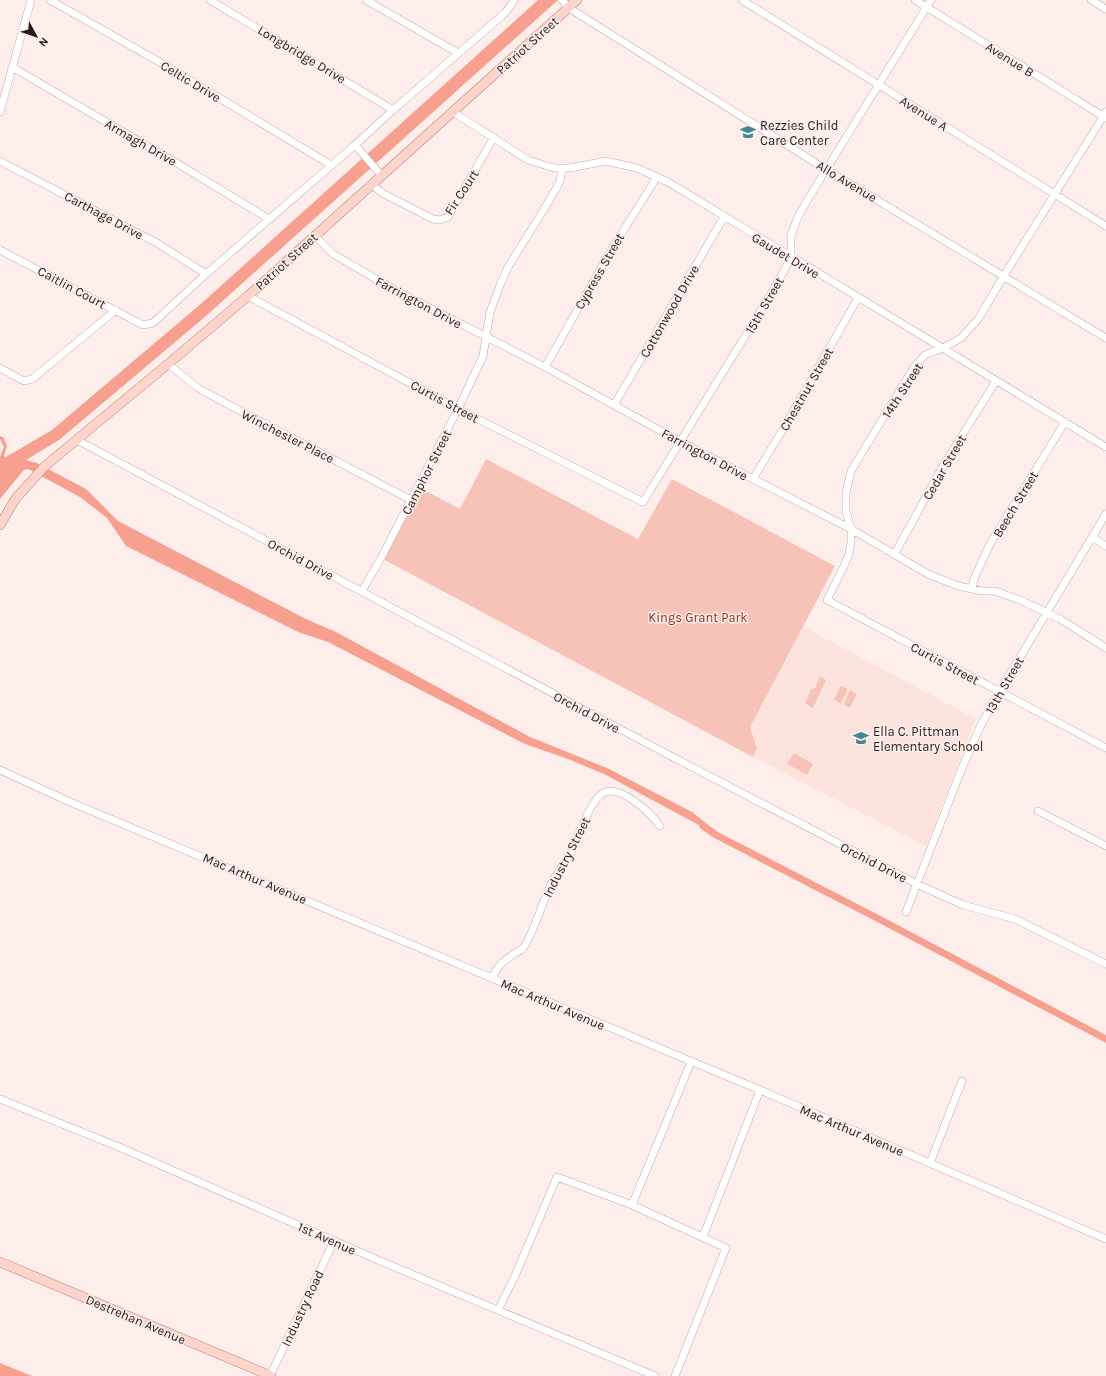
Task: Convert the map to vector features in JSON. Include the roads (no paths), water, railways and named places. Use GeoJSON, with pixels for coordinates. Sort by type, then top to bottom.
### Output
{"type":"FeatureCollection","features":[{"type":"Feature","properties":{"kind":"main road","name":"Patriot Street"},"geometry":{"type":"LineString","coordinates":[[0,525],[16,498],[45,466],[248,296],[372,185],[380,174],[453,112],[564,3],[577,0]]}},
{"type":"Feature","properties":{"kind":"main road","name":"Destrehan Avenue"},"geometry":{"type":"LineString","coordinates":[[0,1262],[271,1376]]}},
{"type":"Feature","properties":{"kind":"street"},"geometry":{"type":"LineString","coordinates":[[0,112],[31,0]]}},
{"type":"Feature","properties":{"kind":"street","name":"Celtic Drive"},"geometry":{"type":"LineString","coordinates":[[50,0],[163,64],[332,165]]}},
{"type":"Feature","properties":{"kind":"street","name":"Longbridge Drive"},"geometry":{"type":"LineString","coordinates":[[210,0],[393,110]]}},
{"type":"Feature","properties":{"kind":"street"},"geometry":{"type":"LineString","coordinates":[[366,0],[458,54]]}},
{"type":"Feature","properties":{"kind":"street"},"geometry":{"type":"LineString","coordinates":[[206,274],[505,13],[514,0]]}},
{"type":"Feature","properties":{"kind":"street","name":"Avenue A"},"geometry":{"type":"LineString","coordinates":[[742,0],[1106,226]]}},
{"type":"Feature","properties":{"kind":"street","name":"Avenue B"},"geometry":{"type":"LineString","coordinates":[[915,0],[1105,116]]}},
{"type":"Feature","properties":{"kind":"street","name":"15th Street"},"geometry":{"type":"LineString","coordinates":[[643,502],[771,294],[791,258],[792,236],[797,219],[808,199],[931,0]]}},
{"type":"Feature","properties":{"kind":"street"},"geometry":{"type":"LineString","coordinates":[[1091,0],[1106,9]]}},
{"type":"Feature","properties":{"kind":"street","name":"Allo Avenue"},"geometry":{"type":"LineString","coordinates":[[564,3],[827,170],[1106,338]]}},
{"type":"Feature","properties":{"kind":"street","name":"Armagh Drive"},"geometry":{"type":"LineString","coordinates":[[12,67],[269,219]]}},
{"type":"Feature","properties":{"kind":"street","name":"Gaudet Drive"},"geometry":{"type":"LineString","coordinates":[[453,112],[528,160],[554,168],[570,168],[606,161],[637,168],[668,182],[791,258],[1106,447]]}},
{"type":"Feature","properties":{"kind":"street","name":"14th Street"},"geometry":{"type":"LineString","coordinates":[[827,600],[849,554],[851,528],[846,511],[846,493],[851,471],[914,367],[925,355],[943,348],[961,338],[979,318],[1003,276],[1105,116]]}},
{"type":"Feature","properties":{"kind":"street","name":"Fir Court"},"geometry":{"type":"LineString","coordinates":[[372,185],[384,194],[432,219],[439,220],[448,217],[494,137]]}},
{"type":"Feature","properties":{"kind":"street"},"geometry":{"type":"LineString","coordinates":[[355,145],[380,174]]}},
{"type":"Feature","properties":{"kind":"street","name":"Carthage Drive"},"geometry":{"type":"LineString","coordinates":[[0,161],[157,243],[206,274]]}},
{"type":"Feature","properties":{"kind":"street","name":"Camphor Street"},"geometry":{"type":"LineString","coordinates":[[362,592],[382,558],[458,409],[482,356],[490,312],[501,283],[508,267],[560,182],[562,168]]}},
{"type":"Feature","properties":{"kind":"street","name":"Cypress Street"},"geometry":{"type":"LineString","coordinates":[[545,367],[612,249],[657,177]]}},
{"type":"Feature","properties":{"kind":"street","name":"Cottonwood Drive"},"geometry":{"type":"LineString","coordinates":[[614,405],[724,217]]}},
{"type":"Feature","properties":{"kind":"street","name":"Farrington Drive"},"geometry":{"type":"LineString","coordinates":[[315,236],[326,248],[341,260],[395,290],[545,367],[681,442],[851,528],[894,555],[940,579],[958,586],[982,591],[995,591],[1020,600],[1046,612],[1106,648]]}},
{"type":"Feature","properties":{"kind":"street","name":"Caitlin Court"},"geometry":{"type":"LineString","coordinates":[[0,250],[143,325],[153,323],[206,274]]}},
{"type":"Feature","properties":{"kind":"street","name":"Curtis Street"},"geometry":{"type":"LineString","coordinates":[[248,296],[458,409],[643,502]]}},
{"type":"Feature","properties":{"kind":"street","name":"Chestnut Street"},"geometry":{"type":"LineString","coordinates":[[753,479],[858,298]]}},
{"type":"Feature","properties":{"kind":"street"},"geometry":{"type":"LineString","coordinates":[[0,368],[24,380],[32,379],[116,310]]}},
{"type":"Feature","properties":{"kind":"street","name":"Winchester Place"},"geometry":{"type":"LineString","coordinates":[[168,364],[198,388],[224,403],[412,500]]}},
{"type":"Feature","properties":{"kind":"street","name":"Cedar Street"},"geometry":{"type":"LineString","coordinates":[[894,555],[943,466],[996,381]]}},
{"type":"Feature","properties":{"kind":"street","name":"Beech Street"},"geometry":{"type":"LineString","coordinates":[[972,589],[974,579],[990,544],[1065,422]]}},
{"type":"Feature","properties":{"kind":"street","name":"Orchid Drive"},"geometry":{"type":"LineString","coordinates":[[77,440],[667,754],[917,884],[963,905],[1014,920],[1106,964]]}},
{"type":"Feature","properties":{"kind":"street","name":"13th Street"},"geometry":{"type":"LineString","coordinates":[[906,912],[962,768],[980,727],[1046,612],[1106,514]]}},
{"type":"Feature","properties":{"kind":"street"},"geometry":{"type":"LineString","coordinates":[[1092,537],[1106,546]]}},
{"type":"Feature","properties":{"kind":"street","name":"Curtis Street"},"geometry":{"type":"LineString","coordinates":[[827,600],[1106,748]]}},
{"type":"Feature","properties":{"kind":"street","name":"Mac Arthur Avenue"},"geometry":{"type":"LineString","coordinates":[[0,770],[77,805],[760,1090],[1106,1239]]}},
{"type":"Feature","properties":{"kind":"street","name":"Industry Street"},"geometry":{"type":"LineString","coordinates":[[492,978],[496,968],[501,963],[523,948],[538,918],[552,881],[568,859],[591,807],[603,792],[611,790],[620,793],[642,806],[655,818],[660,826]]}},
{"type":"Feature","properties":{"kind":"street"},"geometry":{"type":"LineString","coordinates":[[1038,811],[1106,846]]}},
{"type":"Feature","properties":{"kind":"street"},"geometry":{"type":"LineString","coordinates":[[632,1205],[691,1062]]}},
{"type":"Feature","properties":{"kind":"street"},"geometry":{"type":"LineString","coordinates":[[930,1163],[962,1081]]}},
{"type":"Feature","properties":{"kind":"street"},"geometry":{"type":"LineString","coordinates":[[703,1237],[760,1090]]}},
{"type":"Feature","properties":{"kind":"street","name":"1st Avenue"},"geometry":{"type":"LineString","coordinates":[[0,1098],[119,1147],[334,1241],[656,1376]]}},
{"type":"Feature","properties":{"kind":"street"},"geometry":{"type":"LineString","coordinates":[[498,1310],[515,1276],[556,1178],[632,1205],[726,1248],[675,1376]]}},
{"type":"Feature","properties":{"kind":"street","name":"Industry Road"},"geometry":{"type":"LineString","coordinates":[[271,1376],[334,1241]]}},
{"type":"Feature","properties":{"kind":"waterway"},"geometry":{"type":"LineString","coordinates":[[703,826],[716,835],[1106,1039]]}},
{"type":"Feature","properties":{"kind":"place","name":"Rezzies Child Care Center"},"geometry":{"type":"Point","coordinates":[748,132]}},
{"type":"Feature","properties":{"kind":"place","name":"Ella C. Pittman Elementary School"},"geometry":{"type":"Point","coordinates":[861,738]}},
{"type":"Feature","properties":{"kind":"park label","name":"Kings Grant Park"},"geometry":{"type":"Point","coordinates":[698,617]}}]}
